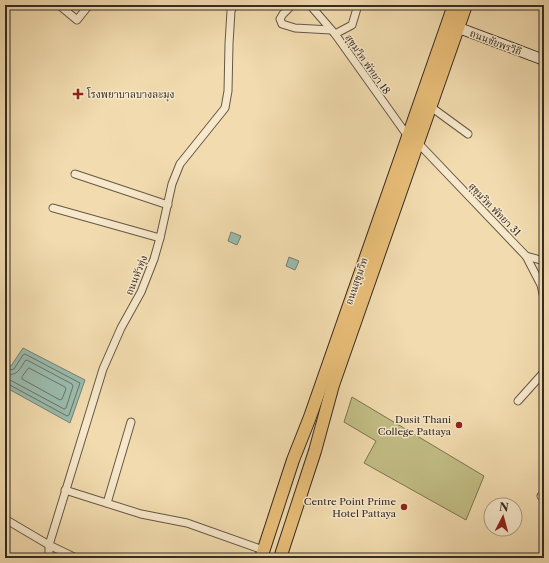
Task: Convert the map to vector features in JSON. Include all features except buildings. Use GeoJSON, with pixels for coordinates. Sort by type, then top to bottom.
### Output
{"type":"FeatureCollection","features":[{"type":"Feature","properties":{"kind":"highway","name":"ถนนสุขุมวิท"},"geometry":{"type":"LineString","coordinates":[[280,558],[315,451],[333,385],[431,107],[452,26],[454,5]]}},
{"type":"Feature","properties":{"kind":"highway","name":"ถนนสุขุมวิท"},"geometry":{"type":"LineString","coordinates":[[262,554],[407,136],[452,26],[466,5]]}},
{"type":"Feature","properties":{"kind":"highway"},"geometry":{"type":"LineString","coordinates":[[284,487],[286,484],[293,484],[298,487],[301,494]]}},
{"type":"Feature","properties":{"kind":"main road","name":"ถนนชัยพรวิถี"},"geometry":{"type":"LineString","coordinates":[[452,26],[544,60]]}},
{"type":"Feature","properties":{"kind":"street"},"geometry":{"type":"LineString","coordinates":[[59,5],[77,20],[89,5]]}},
{"type":"Feature","properties":{"kind":"street","name":"ถนนหัวทุ่ง"},"geometry":{"type":"LineString","coordinates":[[49,558],[49,545],[103,370],[121,328],[141,292],[160,238],[172,184],[180,164],[225,108],[228,91],[231,11],[234,5]]}},
{"type":"Feature","properties":{"kind":"street"},"geometry":{"type":"LineString","coordinates":[[292,5],[280,19],[282,24],[295,28],[333,32],[352,25],[358,5]]}},
{"type":"Feature","properties":{"kind":"street","name":"สุขุมวิท พัทยา 18"},"geometry":{"type":"LineString","coordinates":[[311,5],[333,32],[407,136]]}},
{"type":"Feature","properties":{"kind":"street"},"geometry":{"type":"LineString","coordinates":[[431,107],[468,134]]}},
{"type":"Feature","properties":{"kind":"street","name":"สุขุมวิท พัทยา 31"},"geometry":{"type":"LineString","coordinates":[[418,144],[526,256],[541,285],[544,298]]}},
{"type":"Feature","properties":{"kind":"street"},"geometry":{"type":"LineString","coordinates":[[75,174],[168,205]]}},
{"type":"Feature","properties":{"kind":"street"},"geometry":{"type":"LineString","coordinates":[[53,208],[160,238]]}},
{"type":"Feature","properties":{"kind":"street"},"geometry":{"type":"LineString","coordinates":[[526,256],[544,261]]}},
{"type":"Feature","properties":{"kind":"street"},"geometry":{"type":"LineString","coordinates":[[518,401],[544,372]]}},
{"type":"Feature","properties":{"kind":"street"},"geometry":{"type":"LineString","coordinates":[[107,503],[131,422]]}},
{"type":"Feature","properties":{"kind":"street"},"geometry":{"type":"LineString","coordinates":[[65,490],[141,514],[187,523],[262,554]]}},
{"type":"Feature","properties":{"kind":"street"},"geometry":{"type":"LineString","coordinates":[[5,520],[49,545],[76,558]]}},
{"type":"Feature","properties":{"kind":"shaded area"},"geometry":{"type":"Polygon","coordinates":[[[352,397],[484,476],[466,520],[364,463],[376,441],[344,422],[352,397]]]}},
{"type":"Feature","properties":{"kind":"water"},"geometry":{"type":"Polygon","coordinates":[[[231,232],[241,236],[237,245],[228,241],[231,232]]]}},
{"type":"Feature","properties":{"kind":"water"},"geometry":{"type":"Polygon","coordinates":[[[289,257],[299,261],[295,270],[286,266],[289,257]]]}},
{"type":"Feature","properties":{"kind":"water"},"geometry":{"type":"Polygon","coordinates":[[[23,348],[85,380],[70,423],[5,387],[5,363],[11,366],[23,348]]]}},
{"type":"Feature","properties":{"kind":"place","name":"โรงพยาบาลบางละมุง"},"geometry":{"type":"Point","coordinates":[78,94]}},
{"type":"Feature","properties":{"kind":"place","name":"Dusit Thani College Pattaya"},"geometry":{"type":"Point","coordinates":[459,425]}},
{"type":"Feature","properties":{"kind":"place","name":"Centre Point Prime Hotel Pattaya"},"geometry":{"type":"Point","coordinates":[404,507]}}]}
